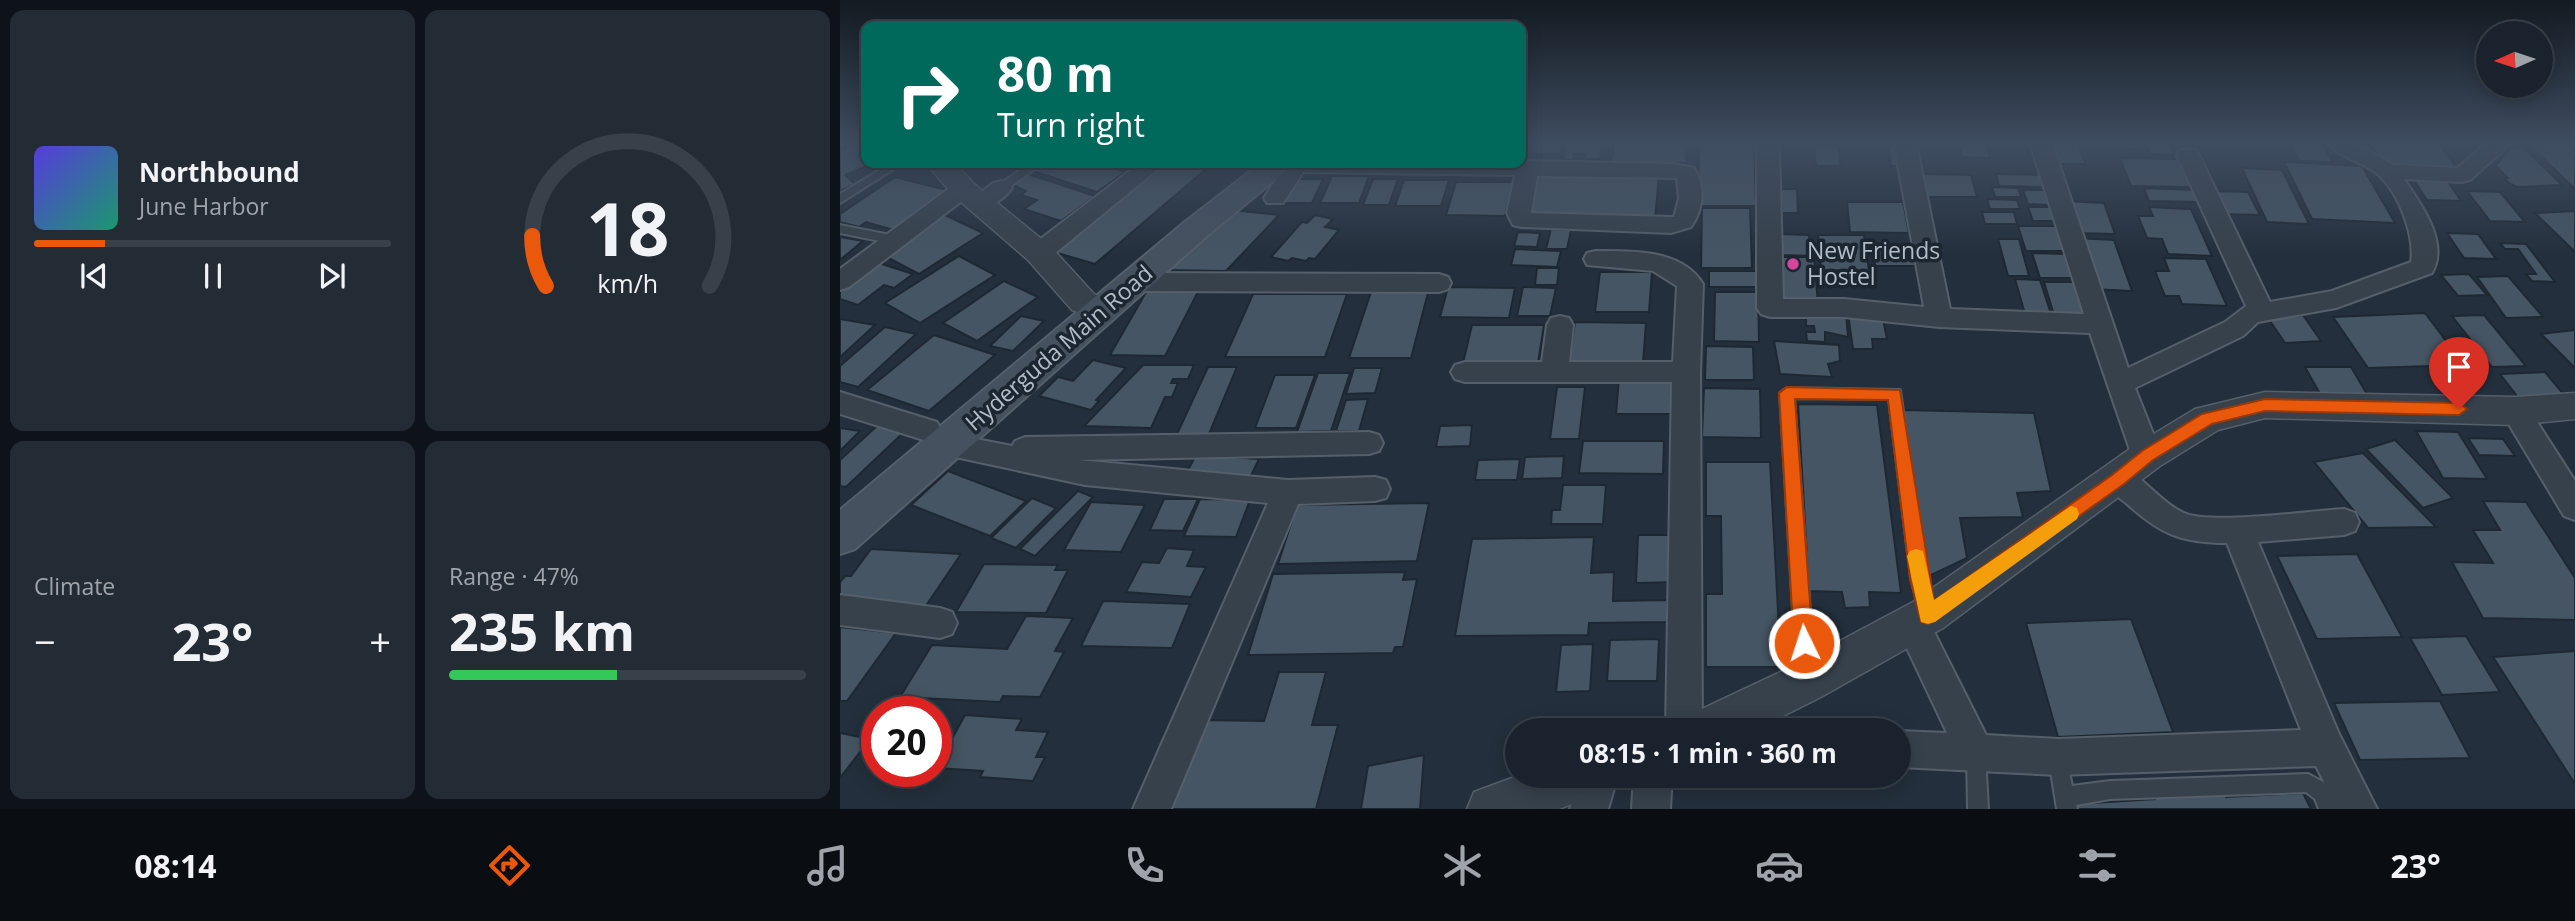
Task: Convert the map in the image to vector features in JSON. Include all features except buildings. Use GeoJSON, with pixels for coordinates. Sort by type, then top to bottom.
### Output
{"type":"FeatureCollection","features":[{"type":"Feature","properties":{"kind":"main road","name":"Hyderguda Main Road"},"geometry":{"type":"LineString","coordinates":[[1093,307],[1136,282],[1197,228],[1262,181]]}},
{"type":"Feature","properties":{"kind":"main road","name":"Hyderguda Main Road"},"geometry":{"type":"LineString","coordinates":[[840,536],[1093,307],[1262,181]]}},
{"type":"Feature","properties":{"kind":"main road","name":"Hyderguda Main Road"},"geometry":{"type":"LineString","coordinates":[[840,503],[948,441]]}},
{"type":"Feature","properties":{"kind":"street"},"geometry":{"type":"LineString","coordinates":[[964,181],[981,193],[1093,307]]}},
{"type":"Feature","properties":{"kind":"street"},"geometry":{"type":"LineString","coordinates":[[1039,253],[1131,181]]}},
{"type":"Feature","properties":{"kind":"street"},"geometry":{"type":"LineString","coordinates":[[1525,181],[1519,213],[1521,220],[1671,225],[1683,222],[1688,215],[1689,181]]}},
{"type":"Feature","properties":{"kind":"street"},"geometry":{"type":"LineString","coordinates":[[1768,181],[1770,308],[1844,308],[1938,318],[2101,324]]}},
{"type":"Feature","properties":{"kind":"street"},"geometry":{"type":"LineString","coordinates":[[1912,181],[1938,318]]}},
{"type":"Feature","properties":{"kind":"street"},"geometry":{"type":"LineString","coordinates":[[2054,181],[2120,384],[2147,456]]}},
{"type":"Feature","properties":{"kind":"street"},"geometry":{"type":"LineString","coordinates":[[2200,181],[2262,312]]}},
{"type":"Feature","properties":{"kind":"street"},"geometry":{"type":"LineString","coordinates":[[2120,384],[2234,329],[2250,314],[2336,299],[2423,267],[2427,249],[2419,223],[2394,181]]}},
{"type":"Feature","properties":{"kind":"street"},"geometry":{"type":"LineString","coordinates":[[840,281],[895,240],[981,193]]}},
{"type":"Feature","properties":{"kind":"street"},"geometry":{"type":"LineString","coordinates":[[1596,258],[1657,263],[1680,272],[1690,284],[1686,372],[1685,718]]}},
{"type":"Feature","properties":{"kind":"street"},"geometry":{"type":"LineString","coordinates":[[1136,282],[1438,283]]}},
{"type":"Feature","properties":{"kind":"street"},"geometry":{"type":"LineString","coordinates":[[1553,372],[1560,325]]}},
{"type":"Feature","properties":{"kind":"street"},"geometry":{"type":"LineString","coordinates":[[1465,372],[1686,372]]}},
{"type":"Feature","properties":{"kind":"street"},"geometry":{"type":"LineString","coordinates":[[840,403],[948,441],[1085,473],[1288,492],[1375,489]]}},
{"type":"Feature","properties":{"kind":"street"},"geometry":{"type":"LineString","coordinates":[[1732,718],[1806,682],[1920,619],[2118,480],[2147,456],[2208,419],[2265,405],[2515,411],[2575,405]]}},
{"type":"Feature","properties":{"kind":"street"},"geometry":{"type":"LineString","coordinates":[[2515,411],[2575,508]]}},
{"type":"Feature","properties":{"kind":"street"},"geometry":{"type":"LineString","coordinates":[[948,441],[1369,443]]}},
{"type":"Feature","properties":{"kind":"street"},"geometry":{"type":"LineString","coordinates":[[2118,480],[2176,524],[2187,528],[2237,529],[2344,522]]}},
{"type":"Feature","properties":{"kind":"street"},"geometry":{"type":"LineString","coordinates":[[1152,809],[1288,492]]}},
{"type":"Feature","properties":{"kind":"street"},"geometry":{"type":"LineString","coordinates":[[2237,529],[2326,747],[2358,809]]}},
{"type":"Feature","properties":{"kind":"street"},"geometry":{"type":"LineString","coordinates":[[840,610],[940,623]]}},
{"type":"Feature","properties":{"kind":"street"},"geometry":{"type":"LineString","coordinates":[[1920,619],[1975,751]]}},
{"type":"Feature","properties":{"kind":"street"},"geometry":{"type":"LineString","coordinates":[[1911,748],[2057,757],[2326,747]]}},
{"type":"Feature","properties":{"kind":"street"},"geometry":{"type":"LineString","coordinates":[[1490,809],[1551,788]]}},
{"type":"Feature","properties":{"kind":"street"},"geometry":{"type":"LineString","coordinates":[[1589,809],[1595,788]]}},
{"type":"Feature","properties":{"kind":"street"},"geometry":{"type":"LineString","coordinates":[[1651,809],[1652,788]]}},
{"type":"Feature","properties":{"kind":"lane"},"geometry":{"type":"LineString","coordinates":[[840,199],[869,181]]}},
{"type":"Feature","properties":{"kind":"lane"},"geometry":{"type":"LineString","coordinates":[[981,193],[1004,181]]}},
{"type":"Feature","properties":{"kind":"lane"},"geometry":{"type":"LineString","coordinates":[[840,229],[895,240]]}},
{"type":"Feature","properties":{"kind":"lane"},"geometry":{"type":"LineString","coordinates":[[1806,682],[1787,393],[1895,394],[1919,578],[1920,619]]}},
{"type":"Feature","properties":{"kind":"lane"},"geometry":{"type":"LineString","coordinates":[[1975,751],[1978,809]]}},
{"type":"Feature","properties":{"kind":"lane"},"geometry":{"type":"LineString","coordinates":[[2106,755],[2117,790]]}},
{"type":"Feature","properties":{"kind":"lane"},"geometry":{"type":"LineString","coordinates":[[2057,757],[2066,804],[2117,790],[2308,783],[2322,792],[2329,809]]}},
{"type":"Feature","properties":{"kind":"slow traffic"},"geometry":{"type":"LineString","coordinates":[[1916,556],[1928,615],[2071,514]]}},
{"type":"Feature","properties":{"kind":"place","name":"New Friends Hostel"},"geometry":{"type":"Point","coordinates":[1793,264]}},
{"type":"Feature","properties":{"kind":"route"},"geometry":{"type":"LineString","coordinates":[[1804,643],[1787,393],[1895,394],[1919,578],[1928,615],[2118,480],[2147,456],[2208,419],[2265,405],[2459,409]]}}]}
